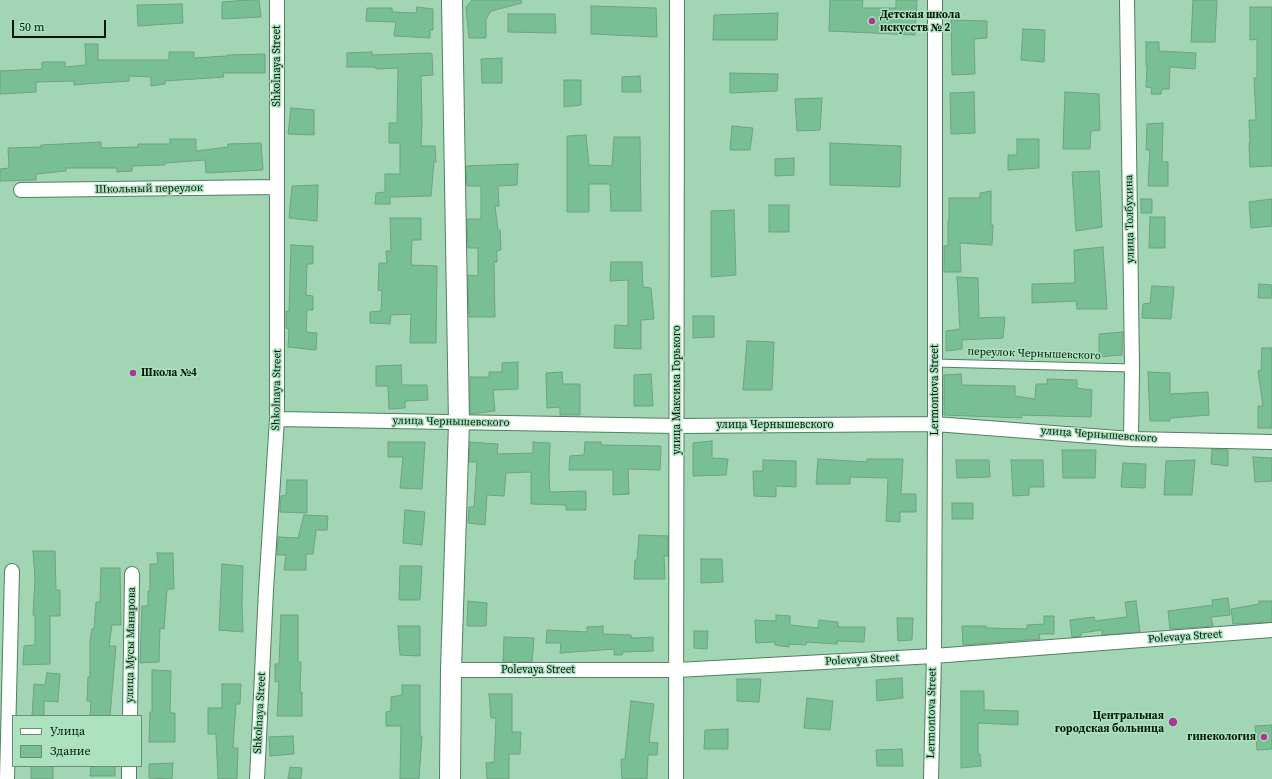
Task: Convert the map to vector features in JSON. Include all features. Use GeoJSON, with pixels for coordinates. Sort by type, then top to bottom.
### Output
{"type":"FeatureCollection","features":[{"type":"Feature","properties":{"kind":"street","name":"Shkolnaya Street"},"geometry":{"type":"LineString","coordinates":[[257,779],[266,590],[277,419],[277,0]]}},
{"type":"Feature","properties":{"kind":"street"},"geometry":{"type":"LineString","coordinates":[[450,779],[451,670],[459,423],[452,0]]}},
{"type":"Feature","properties":{"kind":"street","name":"улица Максима Горького"},"geometry":{"type":"LineString","coordinates":[[676,779],[677,0]]}},
{"type":"Feature","properties":{"kind":"street","name":"Lermontova Street"},"geometry":{"type":"LineString","coordinates":[[931,779],[934,656],[935,0]]}},
{"type":"Feature","properties":{"kind":"street","name":"улица Толбухина"},"geometry":{"type":"LineString","coordinates":[[1127,0],[1132,368],[1131,439]]}},
{"type":"Feature","properties":{"kind":"street","name":"Школьный переулок"},"geometry":{"type":"LineString","coordinates":[[21,190],[277,187]]}},
{"type":"Feature","properties":{"kind":"street","name":"улица Чернышевского"},"geometry":{"type":"LineString","coordinates":[[277,419],[677,426],[935,424],[1131,439],[1272,442]]}},
{"type":"Feature","properties":{"kind":"street"},"geometry":{"type":"LineString","coordinates":[[7,779],[12,571]]}},
{"type":"Feature","properties":{"kind":"street","name":"улица Мусы Манарова"},"geometry":{"type":"LineString","coordinates":[[130,715],[132,574]]}},
{"type":"Feature","properties":{"kind":"street","name":"Polevaya Street"},"geometry":{"type":"LineString","coordinates":[[451,670],[676,670],[934,656],[1272,630]]}},
{"type":"Feature","properties":{"kind":"street"},"geometry":{"type":"LineString","coordinates":[[129,767],[129,779]]}},
{"type":"Feature","properties":{"kind":"lane","name":"переулок Чернышевского"},"geometry":{"type":"LineString","coordinates":[[935,363],[1132,368]]}},
{"type":"Feature","properties":{"kind":"building"},"geometry":{"type":"Polygon","coordinates":[[[259,0],[261,17],[222,19],[222,2],[259,0]]]}},
{"type":"Feature","properties":{"kind":"building"},"geometry":{"type":"Polygon","coordinates":[[[472,0],[521,0],[522,3],[491,11],[486,19],[486,38],[469,38],[466,7],[472,0]]]}},
{"type":"Feature","properties":{"kind":"building","name":"Детская школа искусств № 2"},"geometry":{"type":"Polygon","coordinates":[[[830,0],[863,0],[862,8],[896,8],[896,0],[917,0],[915,35],[829,31],[830,0]]]}},
{"type":"Feature","properties":{"kind":"building"},"geometry":{"type":"Polygon","coordinates":[[[1193,0],[1217,0],[1215,42],[1191,42],[1193,0]]]}},
{"type":"Feature","properties":{"kind":"building"},"geometry":{"type":"Polygon","coordinates":[[[182,4],[183,23],[138,26],[137,5],[182,4]]]}},
{"type":"Feature","properties":{"kind":"building"},"geometry":{"type":"Polygon","coordinates":[[[591,6],[656,8],[657,37],[591,34],[591,6]]]}},
{"type":"Feature","properties":{"kind":"building"},"geometry":{"type":"Polygon","coordinates":[[[417,7],[433,9],[433,30],[430,30],[430,38],[394,36],[396,22],[366,21],[367,8],[392,8],[392,12],[416,13],[417,7]]]}},
{"type":"Feature","properties":{"kind":"building"},"geometry":{"type":"Polygon","coordinates":[[[1250,7],[1272,7],[1272,166],[1250,167],[1249,120],[1256,120],[1254,78],[1257,78],[1257,39],[1250,40],[1250,7]]]}},
{"type":"Feature","properties":{"kind":"building"},"geometry":{"type":"Polygon","coordinates":[[[778,13],[777,40],[713,40],[714,15],[778,13]]]}},
{"type":"Feature","properties":{"kind":"building"},"geometry":{"type":"Polygon","coordinates":[[[508,14],[555,14],[556,33],[508,32],[508,14]]]}},
{"type":"Feature","properties":{"kind":"building"},"geometry":{"type":"Polygon","coordinates":[[[951,20],[987,21],[987,38],[974,39],[975,74],[952,75],[951,20]]]}},
{"type":"Feature","properties":{"kind":"building"},"geometry":{"type":"Polygon","coordinates":[[[1023,29],[1045,30],[1044,62],[1021,60],[1023,29]]]}},
{"type":"Feature","properties":{"kind":"building"},"geometry":{"type":"Polygon","coordinates":[[[1146,42],[1159,42],[1159,51],[1196,53],[1195,69],[1170,67],[1169,89],[1162,89],[1161,94],[1151,94],[1152,88],[1146,87],[1146,42]]]}},
{"type":"Feature","properties":{"kind":"building"},"geometry":{"type":"Polygon","coordinates":[[[85,44],[98,44],[98,60],[169,60],[169,52],[194,52],[194,58],[265,54],[265,73],[223,73],[224,77],[165,81],[165,84],[151,86],[151,77],[129,76],[129,81],[74,85],[74,81],[36,82],[36,92],[0,94],[0,71],[42,69],[42,62],[65,62],[65,67],[86,65],[85,44]]]}},
{"type":"Feature","properties":{"kind":"building"},"geometry":{"type":"Polygon","coordinates":[[[372,52],[372,55],[432,54],[433,75],[421,76],[421,146],[435,146],[436,162],[434,162],[431,196],[390,197],[390,204],[375,204],[376,193],[385,192],[385,174],[400,174],[400,143],[389,143],[389,123],[397,123],[398,68],[376,69],[375,67],[347,67],[347,53],[372,52]]]}},
{"type":"Feature","properties":{"kind":"building"},"geometry":{"type":"Polygon","coordinates":[[[502,58],[502,83],[482,83],[481,59],[502,58]]]}},
{"type":"Feature","properties":{"kind":"building"},"geometry":{"type":"Polygon","coordinates":[[[730,73],[778,74],[777,91],[730,93],[730,73]]]}},
{"type":"Feature","properties":{"kind":"building"},"geometry":{"type":"Polygon","coordinates":[[[640,76],[641,92],[622,92],[622,77],[640,76]]]}},
{"type":"Feature","properties":{"kind":"building"},"geometry":{"type":"Polygon","coordinates":[[[564,80],[581,80],[581,105],[564,107],[564,80]]]}},
{"type":"Feature","properties":{"kind":"building"},"geometry":{"type":"Polygon","coordinates":[[[974,92],[975,133],[951,134],[950,93],[974,92]]]}},
{"type":"Feature","properties":{"kind":"building"},"geometry":{"type":"Polygon","coordinates":[[[1065,92],[1099,94],[1100,130],[1091,131],[1090,149],[1063,149],[1065,92]]]}},
{"type":"Feature","properties":{"kind":"building"},"geometry":{"type":"Polygon","coordinates":[[[822,98],[820,130],[797,131],[795,99],[822,98]]]}},
{"type":"Feature","properties":{"kind":"building"},"geometry":{"type":"Polygon","coordinates":[[[291,108],[314,110],[314,135],[288,134],[291,108]]]}},
{"type":"Feature","properties":{"kind":"building"},"geometry":{"type":"Polygon","coordinates":[[[1163,123],[1162,162],[1168,162],[1168,186],[1148,186],[1150,150],[1146,150],[1147,124],[1163,123]]]}},
{"type":"Feature","properties":{"kind":"building"},"geometry":{"type":"Polygon","coordinates":[[[732,126],[753,128],[750,150],[730,150],[732,126]]]}},
{"type":"Feature","properties":{"kind":"building"},"geometry":{"type":"Polygon","coordinates":[[[586,135],[589,165],[612,166],[614,137],[640,137],[641,211],[611,211],[610,184],[589,184],[589,212],[567,212],[567,136],[586,135]]]}},
{"type":"Feature","properties":{"kind":"building"},"geometry":{"type":"Polygon","coordinates":[[[170,139],[196,139],[196,151],[228,147],[228,144],[261,143],[263,170],[206,173],[205,160],[165,163],[165,165],[132,166],[132,171],[117,172],[117,168],[66,168],[66,171],[36,174],[36,180],[0,181],[0,169],[9,168],[8,148],[101,142],[101,148],[138,147],[138,144],[170,144],[170,139]]]}},
{"type":"Feature","properties":{"kind":"building"},"geometry":{"type":"Polygon","coordinates":[[[1017,139],[1039,139],[1039,168],[1008,170],[1008,155],[1017,155],[1017,139]]]}},
{"type":"Feature","properties":{"kind":"building"},"geometry":{"type":"Polygon","coordinates":[[[830,143],[901,146],[900,187],[830,185],[830,143]]]}},
{"type":"Feature","properties":{"kind":"building"},"geometry":{"type":"Polygon","coordinates":[[[794,158],[794,175],[775,176],[775,159],[794,158]]]}},
{"type":"Feature","properties":{"kind":"building"},"geometry":{"type":"Polygon","coordinates":[[[518,164],[517,185],[498,186],[499,206],[495,206],[498,230],[500,230],[501,250],[497,251],[497,262],[494,262],[495,317],[469,317],[468,275],[478,276],[478,248],[468,248],[467,219],[481,219],[481,186],[467,186],[466,166],[518,164]]]}},
{"type":"Feature","properties":{"kind":"building"},"geometry":{"type":"Polygon","coordinates":[[[1099,171],[1102,227],[1076,231],[1072,172],[1099,171]]]}},
{"type":"Feature","properties":{"kind":"building"},"geometry":{"type":"Polygon","coordinates":[[[318,185],[317,221],[289,218],[292,186],[318,185]]]}},
{"type":"Feature","properties":{"kind":"building"},"geometry":{"type":"Polygon","coordinates":[[[991,191],[991,225],[993,225],[992,245],[960,243],[961,272],[944,272],[944,246],[948,246],[949,198],[980,198],[980,193],[991,191]]]}},
{"type":"Feature","properties":{"kind":"building"},"geometry":{"type":"Polygon","coordinates":[[[1141,199],[1152,199],[1152,213],[1141,213],[1141,199]]]}},
{"type":"Feature","properties":{"kind":"building"},"geometry":{"type":"Polygon","coordinates":[[[1272,199],[1272,226],[1251,228],[1249,202],[1272,199]]]}},
{"type":"Feature","properties":{"kind":"building"},"geometry":{"type":"Polygon","coordinates":[[[769,205],[789,205],[789,232],[769,232],[769,205]]]}},
{"type":"Feature","properties":{"kind":"building"},"geometry":{"type":"Polygon","coordinates":[[[734,210],[736,275],[711,277],[711,211],[734,210]]]}},
{"type":"Feature","properties":{"kind":"building"},"geometry":{"type":"Polygon","coordinates":[[[1150,217],[1165,217],[1165,248],[1149,248],[1150,217]]]}},
{"type":"Feature","properties":{"kind":"building"},"geometry":{"type":"Polygon","coordinates":[[[390,218],[421,218],[421,240],[412,240],[411,265],[437,266],[436,343],[410,343],[411,314],[391,315],[390,324],[370,323],[370,312],[381,311],[382,291],[378,290],[379,263],[387,263],[386,251],[391,251],[390,218]]]}},
{"type":"Feature","properties":{"kind":"building"},"geometry":{"type":"Polygon","coordinates":[[[291,245],[313,246],[313,264],[307,264],[306,295],[313,296],[313,310],[307,310],[306,332],[317,333],[316,350],[288,347],[289,329],[286,328],[286,311],[289,312],[291,245]]]}},
{"type":"Feature","properties":{"kind":"building"},"geometry":{"type":"Polygon","coordinates":[[[1103,247],[1107,309],[1077,309],[1076,301],[1032,303],[1032,284],[1075,283],[1074,250],[1103,247]]]}},
{"type":"Feature","properties":{"kind":"building"},"geometry":{"type":"Polygon","coordinates":[[[611,262],[642,262],[643,287],[651,288],[654,319],[641,320],[641,349],[614,348],[615,325],[628,326],[628,280],[610,281],[611,262]]]}},
{"type":"Feature","properties":{"kind":"building"},"geometry":{"type":"Polygon","coordinates":[[[957,277],[978,278],[979,318],[1005,317],[1003,338],[962,340],[962,349],[946,351],[946,331],[960,329],[957,277]]]}},
{"type":"Feature","properties":{"kind":"building"},"geometry":{"type":"Polygon","coordinates":[[[1259,284],[1272,285],[1272,298],[1258,298],[1259,284]]]}},
{"type":"Feature","properties":{"kind":"building"},"geometry":{"type":"Polygon","coordinates":[[[1152,286],[1174,287],[1171,319],[1142,318],[1143,304],[1150,303],[1152,286]]]}},
{"type":"Feature","properties":{"kind":"building"},"geometry":{"type":"Polygon","coordinates":[[[693,316],[714,316],[714,337],[693,338],[693,316]]]}},
{"type":"Feature","properties":{"kind":"building"},"geometry":{"type":"Polygon","coordinates":[[[1123,332],[1122,355],[1099,357],[1099,334],[1123,332]]]}},
{"type":"Feature","properties":{"kind":"building"},"geometry":{"type":"Polygon","coordinates":[[[747,341],[774,342],[772,390],[743,390],[747,341]]]}},
{"type":"Feature","properties":{"kind":"building"},"geometry":{"type":"Polygon","coordinates":[[[1262,348],[1272,348],[1272,428],[1258,428],[1258,406],[1263,406],[1258,371],[1261,370],[1262,348]]]}},
{"type":"Feature","properties":{"kind":"building"},"geometry":{"type":"Polygon","coordinates":[[[518,362],[518,389],[493,390],[495,411],[470,414],[470,377],[489,377],[489,372],[502,372],[502,363],[518,362]]]}},
{"type":"Feature","properties":{"kind":"building"},"geometry":{"type":"Polygon","coordinates":[[[401,365],[402,385],[427,385],[428,400],[405,401],[405,408],[389,409],[388,386],[376,386],[376,366],[401,365]]]}},
{"type":"Feature","properties":{"kind":"building"},"geometry":{"type":"Polygon","coordinates":[[[562,372],[563,384],[580,384],[580,415],[560,415],[560,407],[547,408],[546,373],[562,372]]]}},
{"type":"Feature","properties":{"kind":"building"},"geometry":{"type":"Polygon","coordinates":[[[1148,372],[1170,373],[1170,394],[1208,392],[1209,415],[1170,418],[1170,421],[1150,421],[1148,372]]]}},
{"type":"Feature","properties":{"kind":"building"},"geometry":{"type":"Polygon","coordinates":[[[651,374],[653,406],[634,406],[634,375],[651,374]]]}},
{"type":"Feature","properties":{"kind":"building"},"geometry":{"type":"Polygon","coordinates":[[[961,374],[962,385],[1015,386],[1015,396],[1035,399],[1036,384],[1047,384],[1047,379],[1077,380],[1077,388],[1092,390],[1091,417],[1022,415],[1022,418],[944,415],[944,375],[961,374]]]}},
{"type":"Feature","properties":{"kind":"building"},"geometry":{"type":"Polygon","coordinates":[[[712,441],[712,458],[728,459],[726,475],[693,476],[693,443],[712,441]]]}},
{"type":"Feature","properties":{"kind":"building"},"geometry":{"type":"Polygon","coordinates":[[[388,442],[425,442],[422,489],[400,488],[403,457],[388,457],[388,442]]]}},
{"type":"Feature","properties":{"kind":"building"},"geometry":{"type":"Polygon","coordinates":[[[470,442],[498,444],[497,454],[533,453],[533,442],[550,443],[550,492],[586,491],[586,510],[566,510],[566,505],[531,504],[531,472],[506,473],[504,496],[487,495],[485,525],[468,523],[469,507],[474,507],[477,462],[469,462],[470,442]]]}},
{"type":"Feature","properties":{"kind":"building"},"geometry":{"type":"Polygon","coordinates":[[[585,442],[601,442],[601,445],[661,446],[660,470],[628,469],[629,494],[613,495],[613,470],[569,470],[570,456],[584,455],[585,442]]]}},
{"type":"Feature","properties":{"kind":"building"},"geometry":{"type":"Polygon","coordinates":[[[1212,449],[1228,450],[1228,466],[1211,464],[1212,449]]]}},
{"type":"Feature","properties":{"kind":"building"},"geometry":{"type":"Polygon","coordinates":[[[1062,450],[1096,450],[1095,478],[1063,478],[1062,450]]]}},
{"type":"Feature","properties":{"kind":"building"},"geometry":{"type":"Polygon","coordinates":[[[1253,457],[1272,458],[1272,481],[1255,482],[1253,457]]]}},
{"type":"Feature","properties":{"kind":"building"},"geometry":{"type":"Polygon","coordinates":[[[818,459],[867,462],[867,459],[903,459],[901,494],[916,494],[916,512],[900,512],[900,522],[886,521],[888,478],[850,477],[850,484],[816,484],[818,459]]]}},
{"type":"Feature","properties":{"kind":"building"},"geometry":{"type":"Polygon","coordinates":[[[763,460],[796,461],[796,487],[776,486],[776,497],[754,496],[753,471],[763,471],[763,460]]]}},
{"type":"Feature","properties":{"kind":"building"},"geometry":{"type":"Polygon","coordinates":[[[956,460],[989,460],[990,477],[957,478],[956,460]]]}},
{"type":"Feature","properties":{"kind":"building"},"geometry":{"type":"Polygon","coordinates":[[[1011,460],[1043,460],[1044,487],[1029,487],[1029,495],[1013,496],[1011,460]]]}},
{"type":"Feature","properties":{"kind":"building"},"geometry":{"type":"Polygon","coordinates":[[[1195,460],[1192,495],[1164,495],[1166,461],[1195,460]]]}},
{"type":"Feature","properties":{"kind":"building"},"geometry":{"type":"Polygon","coordinates":[[[1123,463],[1146,464],[1145,488],[1121,487],[1123,463]]]}},
{"type":"Feature","properties":{"kind":"building"},"geometry":{"type":"Polygon","coordinates":[[[287,480],[307,480],[307,513],[280,512],[281,496],[286,495],[287,480]]]}},
{"type":"Feature","properties":{"kind":"building"},"geometry":{"type":"Polygon","coordinates":[[[952,503],[973,503],[973,519],[952,519],[952,503]]]}},
{"type":"Feature","properties":{"kind":"building"},"geometry":{"type":"Polygon","coordinates":[[[405,510],[425,512],[422,545],[403,543],[405,510]]]}},
{"type":"Feature","properties":{"kind":"building"},"geometry":{"type":"Polygon","coordinates":[[[304,515],[328,516],[327,530],[316,530],[313,554],[306,554],[306,570],[284,570],[286,555],[277,555],[278,537],[298,538],[304,515]]]}},
{"type":"Feature","properties":{"kind":"building"},"geometry":{"type":"Polygon","coordinates":[[[639,535],[668,536],[668,556],[664,556],[665,579],[634,579],[639,535]]]}},
{"type":"Feature","properties":{"kind":"building"},"geometry":{"type":"Polygon","coordinates":[[[33,551],[55,551],[56,590],[60,590],[60,616],[50,616],[50,664],[23,665],[24,646],[35,645],[35,615],[33,615],[35,578],[33,551]]]}},
{"type":"Feature","properties":{"kind":"building"},"geometry":{"type":"Polygon","coordinates":[[[157,553],[173,553],[174,589],[167,589],[164,629],[160,628],[159,662],[140,663],[142,606],[148,606],[148,591],[150,591],[150,564],[158,564],[157,553]]]}},
{"type":"Feature","properties":{"kind":"building"},"geometry":{"type":"Polygon","coordinates":[[[701,559],[722,559],[723,582],[701,583],[701,559]]]}},
{"type":"Feature","properties":{"kind":"building"},"geometry":{"type":"Polygon","coordinates":[[[222,564],[243,566],[243,632],[219,630],[222,564]]]}},
{"type":"Feature","properties":{"kind":"building"},"geometry":{"type":"Polygon","coordinates":[[[400,566],[422,566],[420,600],[399,600],[400,566]]]}},
{"type":"Feature","properties":{"kind":"building"},"geometry":{"type":"Polygon","coordinates":[[[101,568],[120,568],[121,625],[112,625],[109,646],[116,646],[110,715],[90,715],[91,701],[87,701],[88,677],[90,677],[90,641],[92,629],[94,629],[96,602],[100,602],[101,568]]]}},
{"type":"Feature","properties":{"kind":"building"},"geometry":{"type":"Polygon","coordinates":[[[1228,598],[1230,615],[1211,617],[1213,626],[1170,629],[1168,611],[1213,605],[1212,600],[1228,598]]]}},
{"type":"Feature","properties":{"kind":"building"},"geometry":{"type":"Polygon","coordinates":[[[468,601],[487,603],[486,626],[467,626],[468,601]]]}},
{"type":"Feature","properties":{"kind":"building"},"geometry":{"type":"Polygon","coordinates":[[[1136,601],[1140,632],[1102,635],[1102,630],[1081,633],[1081,636],[1072,637],[1070,620],[1094,617],[1095,621],[1127,617],[1125,602],[1136,601]]]}},
{"type":"Feature","properties":{"kind":"building"},"geometry":{"type":"Polygon","coordinates":[[[1259,601],[1272,601],[1272,622],[1233,624],[1231,609],[1259,604],[1259,601]]]}},
{"type":"Feature","properties":{"kind":"building"},"geometry":{"type":"Polygon","coordinates":[[[281,615],[298,615],[298,662],[301,662],[300,692],[302,692],[302,716],[277,716],[279,681],[275,682],[275,664],[279,664],[281,615]]]}},
{"type":"Feature","properties":{"kind":"building"},"geometry":{"type":"Polygon","coordinates":[[[776,615],[790,616],[790,625],[818,628],[819,620],[838,622],[838,627],[865,627],[864,642],[837,641],[837,644],[807,642],[806,645],[789,644],[789,647],[775,645],[775,642],[756,643],[755,620],[776,621],[776,615]]]}},
{"type":"Feature","properties":{"kind":"building"},"geometry":{"type":"Polygon","coordinates":[[[1044,616],[1054,616],[1054,634],[1039,634],[1040,639],[963,645],[962,626],[1027,629],[1027,625],[1044,624],[1044,616]]]}},
{"type":"Feature","properties":{"kind":"building"},"geometry":{"type":"Polygon","coordinates":[[[897,618],[913,618],[912,640],[898,641],[897,618]]]}},
{"type":"Feature","properties":{"kind":"building"},"geometry":{"type":"Polygon","coordinates":[[[398,626],[420,626],[420,656],[400,655],[398,626]]]}},
{"type":"Feature","properties":{"kind":"building"},"geometry":{"type":"Polygon","coordinates":[[[603,626],[603,634],[631,635],[631,638],[653,637],[653,651],[623,652],[622,655],[614,655],[614,649],[560,653],[561,643],[546,643],[547,630],[587,632],[587,627],[603,626]]]}},
{"type":"Feature","properties":{"kind":"building"},"geometry":{"type":"Polygon","coordinates":[[[694,631],[708,631],[707,649],[694,648],[694,631]]]}},
{"type":"Feature","properties":{"kind":"building"},"geometry":{"type":"Polygon","coordinates":[[[504,637],[534,638],[532,662],[503,662],[504,637]]]}},
{"type":"Feature","properties":{"kind":"building"},"geometry":{"type":"Polygon","coordinates":[[[152,670],[171,671],[170,713],[175,713],[175,742],[149,742],[150,712],[152,712],[152,670]]]}},
{"type":"Feature","properties":{"kind":"building"},"geometry":{"type":"Polygon","coordinates":[[[47,673],[60,674],[58,702],[44,701],[44,715],[32,715],[34,684],[45,685],[47,673]]]}},
{"type":"Feature","properties":{"kind":"building"},"geometry":{"type":"Polygon","coordinates":[[[902,678],[903,698],[877,701],[876,680],[902,678]]]}},
{"type":"Feature","properties":{"kind":"building"},"geometry":{"type":"Polygon","coordinates":[[[737,679],[761,679],[759,702],[737,701],[737,679]]]}},
{"type":"Feature","properties":{"kind":"building"},"geometry":{"type":"Polygon","coordinates":[[[222,684],[241,684],[240,704],[236,704],[233,748],[238,748],[237,779],[218,779],[216,734],[208,734],[208,708],[222,708],[222,684]]]}},
{"type":"Feature","properties":{"kind":"building"},"geometry":{"type":"Polygon","coordinates":[[[402,685],[420,685],[420,736],[422,736],[419,779],[400,779],[401,726],[386,726],[386,712],[391,711],[391,697],[402,695],[402,685]]]}},
{"type":"Feature","properties":{"kind":"building"},"geometry":{"type":"Polygon","coordinates":[[[961,691],[984,691],[984,710],[1018,711],[1018,725],[978,723],[978,754],[980,754],[981,766],[961,768],[961,691]]]}},
{"type":"Feature","properties":{"kind":"building"},"geometry":{"type":"Polygon","coordinates":[[[489,694],[512,694],[512,732],[521,732],[520,754],[509,754],[509,779],[487,779],[486,763],[494,762],[496,718],[491,718],[489,694]]]}},
{"type":"Feature","properties":{"kind":"building"},"geometry":{"type":"Polygon","coordinates":[[[807,698],[833,701],[830,730],[804,728],[807,698]]]}},
{"type":"Feature","properties":{"kind":"building"},"geometry":{"type":"Polygon","coordinates":[[[631,701],[654,704],[649,742],[658,743],[657,755],[648,755],[647,779],[622,779],[621,759],[625,759],[631,701]]]}},
{"type":"Feature","properties":{"kind":"building","name":"гинекология"},"geometry":{"type":"Polygon","coordinates":[[[1272,725],[1272,749],[1257,750],[1255,726],[1272,725]]]}},
{"type":"Feature","properties":{"kind":"building"},"geometry":{"type":"Polygon","coordinates":[[[728,729],[728,749],[704,749],[705,730],[728,729]]]}},
{"type":"Feature","properties":{"kind":"building"},"geometry":{"type":"Polygon","coordinates":[[[293,736],[294,754],[270,756],[269,737],[293,736]]]}},
{"type":"Feature","properties":{"kind":"building"},"geometry":{"type":"Polygon","coordinates":[[[902,749],[903,766],[877,766],[876,750],[902,749]]]}},
{"type":"Feature","properties":{"kind":"building"},"geometry":{"type":"Polygon","coordinates":[[[173,763],[172,779],[149,778],[149,764],[173,763]]]}},
{"type":"Feature","properties":{"kind":"building"},"geometry":{"type":"Polygon","coordinates":[[[31,767],[53,767],[53,779],[31,779],[31,767]]]}},
{"type":"Feature","properties":{"kind":"building"},"geometry":{"type":"Polygon","coordinates":[[[91,767],[115,767],[115,776],[90,776],[91,767]]]}},
{"type":"Feature","properties":{"kind":"building"},"geometry":{"type":"Polygon","coordinates":[[[290,767],[302,768],[301,779],[288,779],[290,767]]]}},
{"type":"Feature","properties":{"kind":"place","name":"Детская школа искусств № 2"},"geometry":{"type":"Point","coordinates":[872,21]}},
{"type":"Feature","properties":{"kind":"place","name":"Школа №4"},"geometry":{"type":"Point","coordinates":[133,373]}},
{"type":"Feature","properties":{"kind":"place","name":"Центральная городская больница"},"geometry":{"type":"Point","coordinates":[1173,722]}},
{"type":"Feature","properties":{"kind":"place","name":"гинекология"},"geometry":{"type":"Point","coordinates":[1264,737]}}]}
